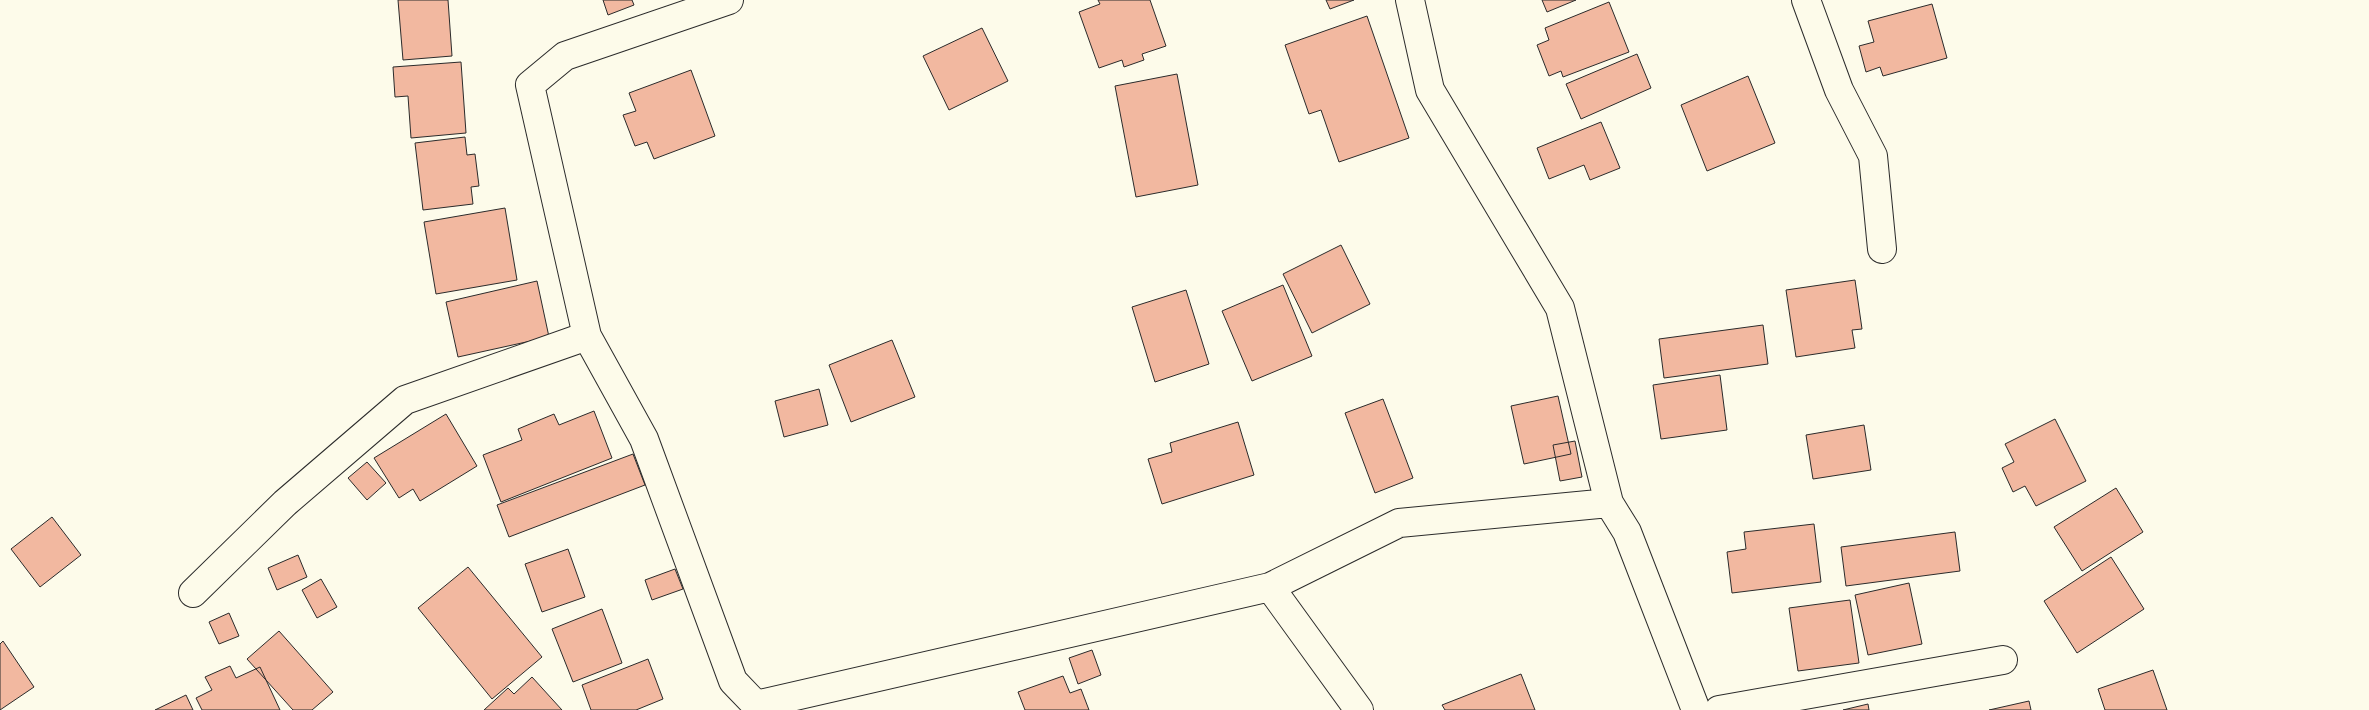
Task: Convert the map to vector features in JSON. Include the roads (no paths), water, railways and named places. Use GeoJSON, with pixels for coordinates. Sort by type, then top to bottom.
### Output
{"type":"FeatureCollection","features":[{"type":"Feature","properties":{"kind":"street"},"geometry":{"type":"LineString","coordinates":[[729,0],[565,56],[530,86],[587,336],[644,439],[733,682],[756,705],[1270,587],[1399,523],[1609,503]]}},
{"type":"Feature","properties":{"kind":"street"},"geometry":{"type":"LineString","coordinates":[[1410,0],[1430,90],[1560,308],[1609,503],[1627,532],[1696,710]]}},
{"type":"Feature","properties":{"kind":"street"},"geometry":{"type":"LineString","coordinates":[[1806,0],[1839,90],[1873,156],[1882,249]]}},
{"type":"Feature","properties":{"kind":"street"},"geometry":{"type":"LineString","coordinates":[[193,593],[285,503],[405,400],[587,336]]}},
{"type":"Feature","properties":{"kind":"street"},"geometry":{"type":"LineString","coordinates":[[1270,587],[1359,710]]}},
{"type":"Feature","properties":{"kind":"street"},"geometry":{"type":"LineString","coordinates":[[1719,710],[2003,660]]}}]}
